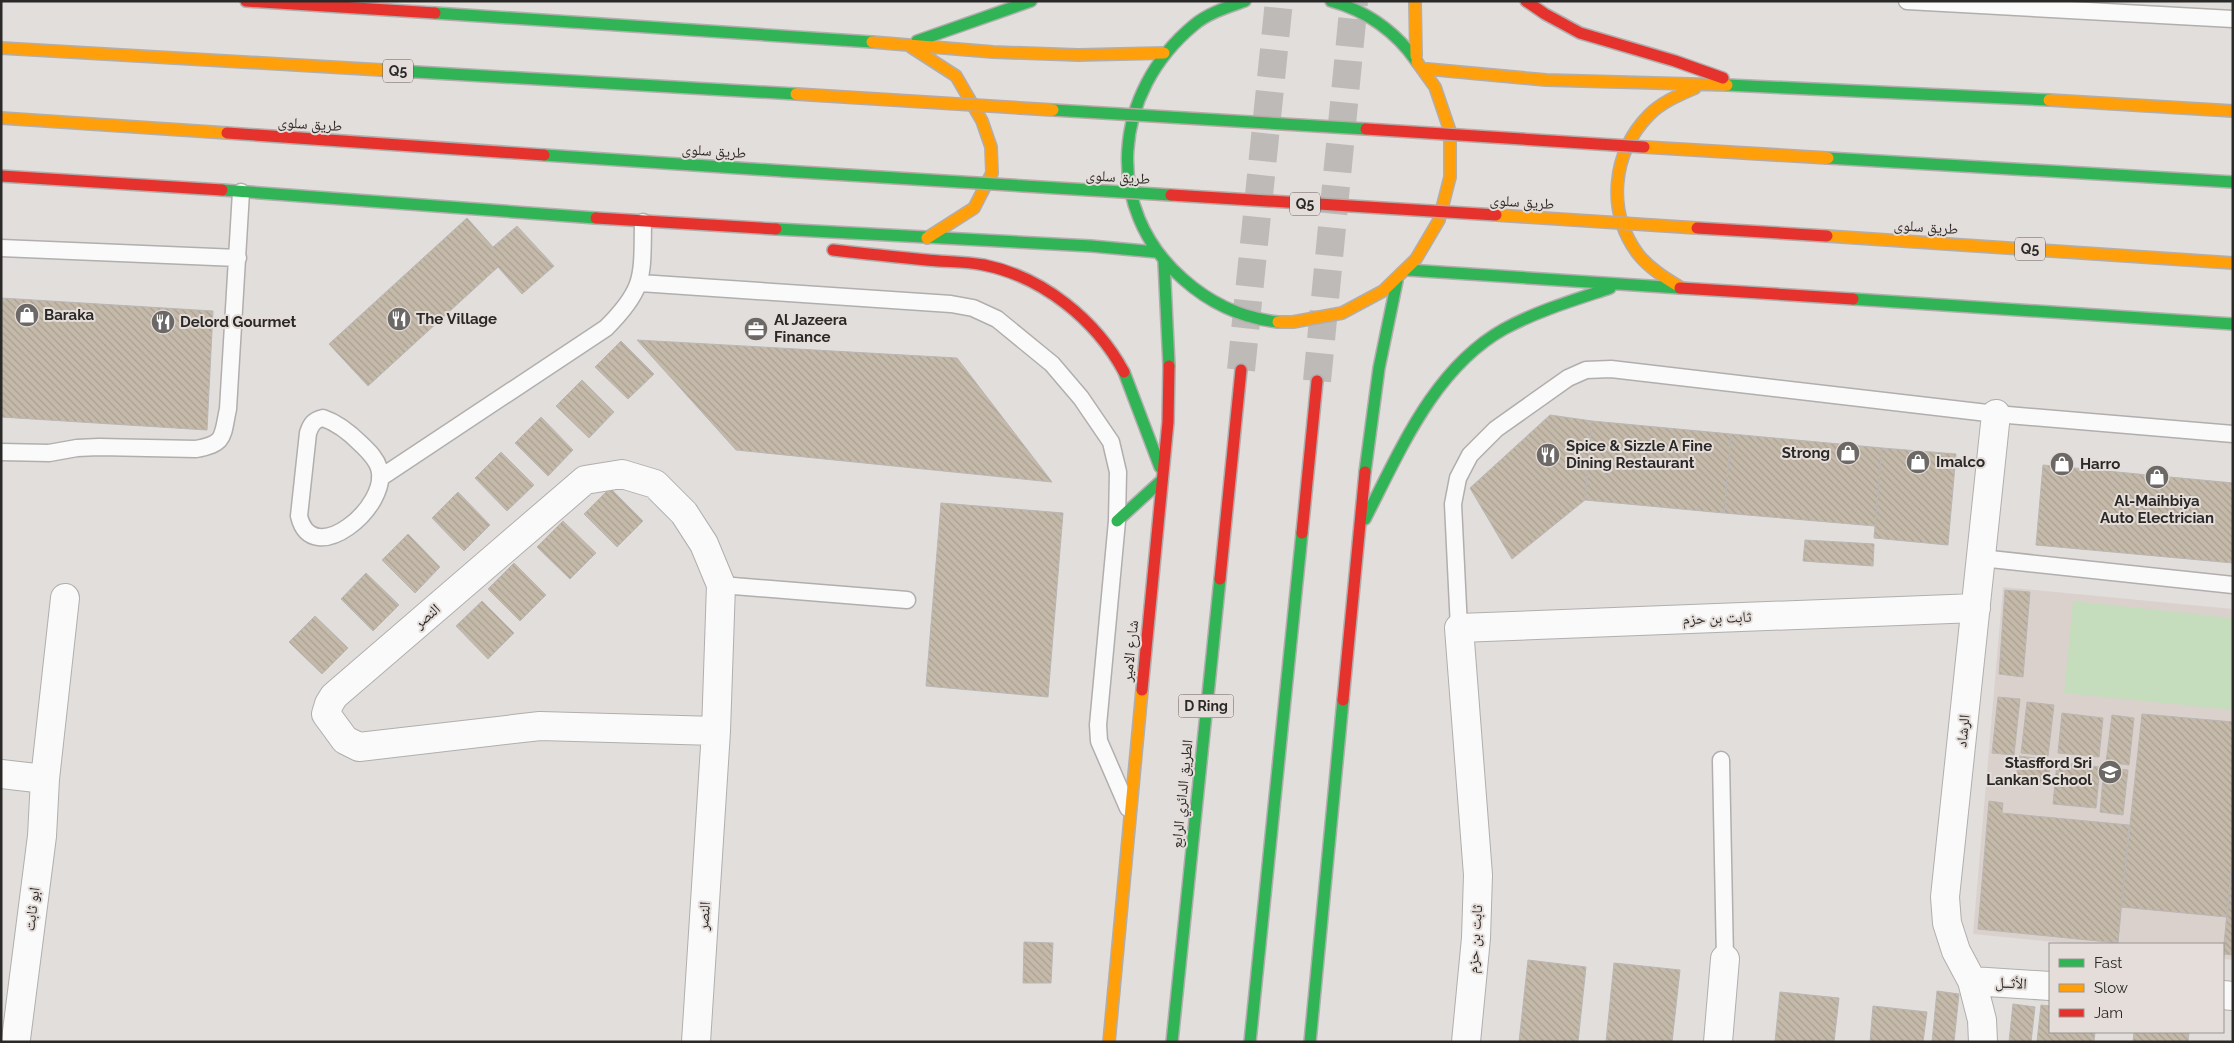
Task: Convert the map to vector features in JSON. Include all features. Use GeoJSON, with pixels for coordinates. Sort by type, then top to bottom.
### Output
{"type":"FeatureCollection","features":[{"type":"Feature","properties":{"kind":"main road"},"geometry":{"type":"LineString","coordinates":[[246,1],[302,3],[907,44],[993,52],[1069,55],[1164,53]]}},
{"type":"Feature","properties":{"kind":"main road"},"geometry":{"type":"LineString","coordinates":[[907,44],[1031,1]]}},
{"type":"Feature","properties":{"kind":"main road"},"geometry":{"type":"LineString","coordinates":[[1245,1],[1222,9],[1195,24],[1164,53],[1141,88],[1128,128],[1126,171],[1135,214],[1156,252],[1184,283],[1208,299],[1234,312],[1262,319],[1291,322],[1320,319],[1348,311],[1374,298],[1408,270],[1432,237],[1447,199],[1453,159],[1450,128],[1441,97],[1427,69],[1394,34],[1369,16],[1331,1]]}},
{"type":"Feature","properties":{"kind":"main road"},"geometry":{"type":"LineString","coordinates":[[1415,1],[1416,56]]}},
{"type":"Feature","properties":{"kind":"main road"},"geometry":{"type":"LineString","coordinates":[[1526,1],[1546,17],[1583,36],[1675,61],[1745,86]]}},
{"type":"Feature","properties":{"kind":"main road"},"geometry":{"type":"LineString","coordinates":[[1195,24],[1198,9]]}},
{"type":"Feature","properties":{"kind":"main road"},"geometry":{"type":"LineString","coordinates":[[907,44],[956,76],[982,121],[991,147],[992,173],[974,208],[927,238]]}},
{"type":"Feature","properties":{"kind":"main road","name":"Q5"},"geometry":{"type":"LineString","coordinates":[[1,48],[796,94],[2233,182]]}},
{"type":"Feature","properties":{"kind":"main road"},"geometry":{"type":"LineString","coordinates":[[1427,69],[1474,76],[1518,79],[1745,86],[1997,97],[2233,111]]}},
{"type":"Feature","properties":{"kind":"main road"},"geometry":{"type":"LineString","coordinates":[[1680,287],[1657,273],[1638,253],[1624,230],[1617,204],[1617,177],[1624,151],[1636,127],[1655,107],[1678,93],[1704,85]]}},
{"type":"Feature","properties":{"kind":"main road","name":"طريق سلوى"},"geometry":{"type":"LineString","coordinates":[[1,118],[783,171],[2233,263]]}},
{"type":"Feature","properties":{"kind":"main road"},"geometry":{"type":"LineString","coordinates":[[1,176],[643,222],[1156,252]]}},
{"type":"Feature","properties":{"kind":"main road"},"geometry":{"type":"LineString","coordinates":[[790,230],[804,241]]}},
{"type":"Feature","properties":{"kind":"main road"},"geometry":{"type":"LineString","coordinates":[[819,248],[985,265],[1027,280],[1079,315],[1116,356],[1127,377],[1162,477],[1117,521]]}},
{"type":"Feature","properties":{"kind":"main road","name":"شارع الامير"},"geometry":{"type":"LineString","coordinates":[[1109,1042],[1129,811],[1162,477],[1170,368],[1169,315],[1164,262]]}},
{"type":"Feature","properties":{"kind":"main road"},"geometry":{"type":"LineString","coordinates":[[1408,270],[2233,324]]}},
{"type":"Feature","properties":{"kind":"main road"},"geometry":{"type":"LineString","coordinates":[[1310,1042],[1367,448],[1378,368],[1397,281]]}},
{"type":"Feature","properties":{"kind":"main road"},"geometry":{"type":"LineString","coordinates":[[1359,532],[1419,416],[1464,360],[1503,330],[1563,304],[1621,284]]}},
{"type":"Feature","properties":{"kind":"main road","name":"الطريق الدائري الرابع"},"geometry":{"type":"LineString","coordinates":[[1172,1042],[1241,370]]}},
{"type":"Feature","properties":{"kind":"main road"},"geometry":{"type":"LineString","coordinates":[[1250,1042],[1317,381]]}},
{"type":"Feature","properties":{"kind":"street","name":"الرشاد"},"geometry":{"type":"LineString","coordinates":[[1983,1042],[1982,1020],[1972,981],[1956,951],[1947,922],[1945,897],[1996,414]]}},
{"type":"Feature","properties":{"kind":"street","name":"النصر"},"geometry":{"type":"LineString","coordinates":[[696,1042],[716,731],[721,585],[704,544],[684,513],[655,484],[622,474],[585,480],[334,696],[326,714],[345,740],[359,746],[540,726],[716,731]]}},
{"type":"Feature","properties":{"kind":"street","name":"ابو ثابت"},"geometry":{"type":"LineString","coordinates":[[16,1039],[42,836],[45,779],[65,598]]}},
{"type":"Feature","properties":{"kind":"street","name":"ثابت بن حزم"},"geometry":{"type":"LineString","coordinates":[[1466,1042],[1476,938],[1478,875],[1459,628],[1976,608]]}},
{"type":"Feature","properties":{"kind":"street"},"geometry":{"type":"LineString","coordinates":[[1,774],[45,779]]}},
{"type":"Feature","properties":{"kind":"street"},"geometry":{"type":"LineString","coordinates":[[1718,1042],[1725,959]]}},
{"type":"Feature","properties":{"kind":"street","name":"الأثــل"},"geometry":{"type":"LineString","coordinates":[[1972,981],[2049,986]]}},
{"type":"Feature","properties":{"kind":"lane"},"geometry":{"type":"LineString","coordinates":[[1907,1],[2233,19]]}},
{"type":"Feature","properties":{"kind":"lane"},"geometry":{"type":"LineString","coordinates":[[1,452],[49,453],[77,448],[99,447],[196,449],[211,447],[222,438],[228,409],[241,192]]}},
{"type":"Feature","properties":{"kind":"lane"},"geometry":{"type":"LineString","coordinates":[[380,478],[379,468],[372,455],[350,433],[331,421],[323,418],[316,420],[310,426],[308,433],[299,516],[302,526],[308,534],[318,538],[328,537],[352,525],[377,493],[380,478],[606,328],[627,307],[640,283],[643,222]]}},
{"type":"Feature","properties":{"kind":"lane"},"geometry":{"type":"LineString","coordinates":[[1,248],[238,258]]}},
{"type":"Feature","properties":{"kind":"lane"},"geometry":{"type":"LineString","coordinates":[[640,283],[950,304],[973,308],[998,319],[1052,364],[1081,398],[1111,442],[1118,472],[1117,521],[1098,726],[1099,741],[1129,811]]}},
{"type":"Feature","properties":{"kind":"lane","name":"ثابت بن حزم"},"geometry":{"type":"LineString","coordinates":[[1459,628],[1453,504],[1458,478],[1470,455],[1496,429],[1542,394],[1568,378],[1586,370],[1611,369],[1996,414],[2233,434]]}},
{"type":"Feature","properties":{"kind":"lane"},"geometry":{"type":"LineString","coordinates":[[1981,558],[2233,585]]}},
{"type":"Feature","properties":{"kind":"lane"},"geometry":{"type":"LineString","coordinates":[[721,585],[907,600]]}},
{"type":"Feature","properties":{"kind":"lane"},"geometry":{"type":"LineString","coordinates":[[1721,760],[1725,959]]}},
{"type":"Feature","properties":{"kind":"shaded area","name":"Stasfford Sri Lankan School"},"geometry":{"type":"Polygon","coordinates":[[[2003,587],[2233,609],[2233,960],[2224,959],[2224,943],[2064,943],[1973,934],[2003,587]]]}},
{"type":"Feature","properties":{"kind":"green space"},"geometry":{"type":"Polygon","coordinates":[[[2073,601],[2233,618],[2233,710],[2064,693],[2073,601]]]}},
{"type":"Feature","properties":{"kind":"building","name":"The Village"},"geometry":{"type":"Polygon","coordinates":[[[467,218],[493,247],[517,226],[554,266],[522,294],[498,267],[368,386],[329,344],[467,218]]]}},
{"type":"Feature","properties":{"kind":"building"},"geometry":{"type":"Polygon","coordinates":[[[1,298],[213,311],[207,430],[1,417],[1,298]]]}},
{"type":"Feature","properties":{"kind":"building"},"geometry":{"type":"Polygon","coordinates":[[[637,340],[957,358],[1052,482],[736,450],[637,340]]]}},
{"type":"Feature","properties":{"kind":"building"},"geometry":{"type":"Polygon","coordinates":[[[621,341],[654,374],[628,399],[595,367],[621,341]]]}},
{"type":"Feature","properties":{"kind":"building"},"geometry":{"type":"Polygon","coordinates":[[[582,380],[614,412],[589,438],[556,406],[582,380]]]}},
{"type":"Feature","properties":{"kind":"building","name":"Spice & Sizzle A Fine Dining Restaurant"},"geometry":{"type":"Polygon","coordinates":[[[1550,415],[1592,421],[1585,500],[1512,559],[1470,488],[1550,415]]]}},
{"type":"Feature","properties":{"kind":"building"},"geometry":{"type":"Polygon","coordinates":[[[541,417],[573,450],[548,476],[515,443],[541,417]]]}},
{"type":"Feature","properties":{"kind":"building"},"geometry":{"type":"Polygon","coordinates":[[[1592,421],[1731,434],[1724,513],[1585,500],[1592,421]]]}},
{"type":"Feature","properties":{"kind":"building"},"geometry":{"type":"Polygon","coordinates":[[[1731,434],[1882,448],[1875,526],[1724,513],[1731,434]]]}},
{"type":"Feature","properties":{"kind":"building"},"geometry":{"type":"Polygon","coordinates":[[[1882,448],[1956,454],[1948,545],[1874,538],[1882,448]]]}},
{"type":"Feature","properties":{"kind":"building"},"geometry":{"type":"Polygon","coordinates":[[[501,452],[534,485],[507,511],[475,478],[501,452]]]}},
{"type":"Feature","properties":{"kind":"building"},"geometry":{"type":"Polygon","coordinates":[[[2043,465],[2233,483],[2233,563],[2036,545],[2043,465]]]}},
{"type":"Feature","properties":{"kind":"building"},"geometry":{"type":"Polygon","coordinates":[[[610,488],[643,521],[617,547],[584,514],[610,488]]]}},
{"type":"Feature","properties":{"kind":"building"},"geometry":{"type":"Polygon","coordinates":[[[458,492],[490,525],[464,551],[432,518],[458,492]]]}},
{"type":"Feature","properties":{"kind":"building"},"geometry":{"type":"Polygon","coordinates":[[[941,503],[1063,513],[1048,697],[926,686],[941,503]]]}},
{"type":"Feature","properties":{"kind":"building"},"geometry":{"type":"Polygon","coordinates":[[[563,521],[596,553],[570,579],[537,547],[563,521]]]}},
{"type":"Feature","properties":{"kind":"building"},"geometry":{"type":"Polygon","coordinates":[[[408,534],[440,567],[415,593],[382,560],[408,534]]]}},
{"type":"Feature","properties":{"kind":"building"},"geometry":{"type":"Polygon","coordinates":[[[1805,540],[1874,544],[1873,566],[1803,561],[1805,540]]]}},
{"type":"Feature","properties":{"kind":"building"},"geometry":{"type":"Polygon","coordinates":[[[514,563],[546,595],[520,621],[488,589],[514,563]]]}},
{"type":"Feature","properties":{"kind":"building"},"geometry":{"type":"Polygon","coordinates":[[[366,573],[399,605],[373,631],[341,599],[366,573]]]}},
{"type":"Feature","properties":{"kind":"building"},"geometry":{"type":"Polygon","coordinates":[[[2005,590],[2030,592],[2023,677],[1999,674],[2005,590]]]}},
{"type":"Feature","properties":{"kind":"building"},"geometry":{"type":"Polygon","coordinates":[[[482,601],[514,633],[488,659],[456,626],[482,601]]]}},
{"type":"Feature","properties":{"kind":"building"},"geometry":{"type":"Polygon","coordinates":[[[315,616],[348,648],[322,674],[289,642],[315,616]]]}},
{"type":"Feature","properties":{"kind":"building"},"geometry":{"type":"Polygon","coordinates":[[[1998,697],[2020,699],[2014,755],[1992,753],[1998,697]]]}},
{"type":"Feature","properties":{"kind":"building"},"geometry":{"type":"Polygon","coordinates":[[[2027,702],[2054,705],[2048,756],[2021,753],[2027,702]]]}},
{"type":"Feature","properties":{"kind":"building"},"geometry":{"type":"Polygon","coordinates":[[[2062,713],[2103,718],[2099,757],[2058,753],[2062,713]]]}},
{"type":"Feature","properties":{"kind":"building"},"geometry":{"type":"Polygon","coordinates":[[[2142,714],[2233,722],[2233,851],[2227,917],[2121,907],[2142,714]]]}},
{"type":"Feature","properties":{"kind":"building"},"geometry":{"type":"Polygon","coordinates":[[[2112,715],[2134,718],[2129,765],[2106,762],[2112,715]]]}},
{"type":"Feature","properties":{"kind":"building"},"geometry":{"type":"Polygon","coordinates":[[[2019,756],[2051,760],[2048,783],[2016,780],[2019,756]]]}},
{"type":"Feature","properties":{"kind":"building"},"geometry":{"type":"Polygon","coordinates":[[[2057,762],[2100,767],[2096,808],[2053,804],[2057,762]]]}},
{"type":"Feature","properties":{"kind":"building"},"geometry":{"type":"Polygon","coordinates":[[[2104,768],[2128,770],[2123,815],[2100,812],[2104,768]]]}},
{"type":"Feature","properties":{"kind":"building"},"geometry":{"type":"Polygon","coordinates":[[[1989,801],[2003,803],[2002,813],[2129,825],[2118,943],[1978,929],[1989,801]]]}},
{"type":"Feature","properties":{"kind":"building"},"geometry":{"type":"Polygon","coordinates":[[[2233,851],[2233,955],[2224,954],[2233,851]]]}},
{"type":"Feature","properties":{"kind":"building"},"geometry":{"type":"Polygon","coordinates":[[[1024,942],[1053,943],[1051,983],[1023,983],[1024,942]]]}},
{"type":"Feature","properties":{"kind":"building"},"geometry":{"type":"Polygon","coordinates":[[[1528,960],[1586,967],[1578,1042],[1519,1042],[1528,960]]]}},
{"type":"Feature","properties":{"kind":"building"},"geometry":{"type":"Polygon","coordinates":[[[1614,963],[1680,970],[1672,1042],[1606,1042],[1614,963]]]}},
{"type":"Feature","properties":{"kind":"building"},"geometry":{"type":"Polygon","coordinates":[[[1937,991],[1959,994],[1954,1042],[1932,1042],[1937,991]]]}},
{"type":"Feature","properties":{"kind":"building"},"geometry":{"type":"Polygon","coordinates":[[[1780,992],[1839,998],[1834,1042],[1775,1042],[1780,992]]]}},
{"type":"Feature","properties":{"kind":"building"},"geometry":{"type":"Polygon","coordinates":[[[2013,1004],[2035,1007],[2031,1042],[2009,1042],[2013,1004]]]}},
{"type":"Feature","properties":{"kind":"building"},"geometry":{"type":"Polygon","coordinates":[[[2041,1005],[2049,1006],[2049,1033],[2095,1033],[2094,1042],[2037,1042],[2041,1005]]]}},
{"type":"Feature","properties":{"kind":"building"},"geometry":{"type":"Polygon","coordinates":[[[1873,1006],[1927,1012],[1923,1042],[1870,1042],[1873,1006]]]}},
{"type":"Feature","properties":{"kind":"building"},"geometry":{"type":"Polygon","coordinates":[[[2134,1033],[2189,1033],[2188,1042],[2133,1042],[2134,1033]]]}},
{"type":"Feature","properties":{"kind":"tunnel"},"geometry":{"type":"LineString","coordinates":[[1241,370],[1279,1]]}},
{"type":"Feature","properties":{"kind":"tunnel"},"geometry":{"type":"LineString","coordinates":[[1317,381],[1354,1]]}},
{"type":"Feature","properties":{"kind":"traffic: fast"},"geometry":{"type":"LineString","coordinates":[[917,41],[1031,1]]}},
{"type":"Feature","properties":{"kind":"traffic: fast"},"geometry":{"type":"LineString","coordinates":[[1245,1],[1212,14],[1194,25],[1167,52],[1147,83],[1134,116],[1128,150],[1130,185],[1139,219],[1157,250],[1183,279],[1204,296],[1227,308],[1251,317],[1278,322]]}},
{"type":"Feature","properties":{"kind":"traffic: fast"},"geometry":{"type":"LineString","coordinates":[[1331,1],[1357,11],[1380,24],[1400,41],[1417,62]]}},
{"type":"Feature","properties":{"kind":"traffic: fast"},"geometry":{"type":"LineString","coordinates":[[435,13],[872,42]]}},
{"type":"Feature","properties":{"kind":"traffic: fast"},"geometry":{"type":"LineString","coordinates":[[382,70],[796,94]]}},
{"type":"Feature","properties":{"kind":"traffic: fast"},"geometry":{"type":"LineString","coordinates":[[1727,85],[2049,100]]}},
{"type":"Feature","properties":{"kind":"traffic: fast"},"geometry":{"type":"LineString","coordinates":[[1053,110],[1366,129]]}},
{"type":"Feature","properties":{"kind":"traffic: fast"},"geometry":{"type":"LineString","coordinates":[[544,155],[783,171]]}},
{"type":"Feature","properties":{"kind":"traffic: fast"},"geometry":{"type":"LineString","coordinates":[[1828,158],[2233,182]]}},
{"type":"Feature","properties":{"kind":"traffic: fast"},"geometry":{"type":"LineString","coordinates":[[783,171],[1171,195]]}},
{"type":"Feature","properties":{"kind":"traffic: fast"},"geometry":{"type":"LineString","coordinates":[[222,190],[596,218]]}},
{"type":"Feature","properties":{"kind":"traffic: fast"},"geometry":{"type":"LineString","coordinates":[[776,229],[1091,246],[1156,252]]}},
{"type":"Feature","properties":{"kind":"traffic: fast"},"geometry":{"type":"LineString","coordinates":[[1164,262],[1169,366]]}},
{"type":"Feature","properties":{"kind":"traffic: fast"},"geometry":{"type":"LineString","coordinates":[[1408,270],[1680,288]]}},
{"type":"Feature","properties":{"kind":"traffic: fast"},"geometry":{"type":"LineString","coordinates":[[1365,472],[1379,368],[1397,281]]}},
{"type":"Feature","properties":{"kind":"traffic: fast"},"geometry":{"type":"LineString","coordinates":[[1365,519],[1421,413],[1438,388],[1479,346],[1504,329],[1529,317],[1610,288]]}},
{"type":"Feature","properties":{"kind":"traffic: fast"},"geometry":{"type":"LineString","coordinates":[[1853,299],[2233,324]]}},
{"type":"Feature","properties":{"kind":"traffic: fast"},"geometry":{"type":"LineString","coordinates":[[1124,372],[1160,467]]}},
{"type":"Feature","properties":{"kind":"traffic: fast"},"geometry":{"type":"LineString","coordinates":[[1117,521],[1162,480]]}},
{"type":"Feature","properties":{"kind":"traffic: fast"},"geometry":{"type":"LineString","coordinates":[[1250,1042],[1302,533]]}},
{"type":"Feature","properties":{"kind":"traffic: fast"},"geometry":{"type":"LineString","coordinates":[[1172,1042],[1220,579]]}},
{"type":"Feature","properties":{"kind":"traffic: fast"},"geometry":{"type":"LineString","coordinates":[[1310,1042],[1343,700]]}},
{"type":"Feature","properties":{"kind":"traffic: slow"},"geometry":{"type":"LineString","coordinates":[[1415,1],[1416,56]]}},
{"type":"Feature","properties":{"kind":"traffic: slow"},"geometry":{"type":"LineString","coordinates":[[872,42],[993,52],[1078,55],[1164,53]]}},
{"type":"Feature","properties":{"kind":"traffic: slow"},"geometry":{"type":"LineString","coordinates":[[911,47],[956,76],[982,121],[991,147],[992,173],[974,208],[927,238]]}},
{"type":"Feature","properties":{"kind":"traffic: slow"},"geometry":{"type":"LineString","coordinates":[[1,48],[382,70]]}},
{"type":"Feature","properties":{"kind":"traffic: slow"},"geometry":{"type":"LineString","coordinates":[[1278,322],[1293,322],[1342,313],[1383,291],[1416,259],[1439,220],[1450,177],[1450,131],[1435,87],[1417,62]]}},
{"type":"Feature","properties":{"kind":"traffic: slow"},"geometry":{"type":"LineString","coordinates":[[1427,69],[1546,80],[1727,85]]}},
{"type":"Feature","properties":{"kind":"traffic: slow"},"geometry":{"type":"LineString","coordinates":[[1680,287],[1647,264],[1638,254],[1628,237],[1621,219],[1618,183],[1621,164],[1627,147],[1649,115],[1659,106],[1695,88]]}},
{"type":"Feature","properties":{"kind":"traffic: slow"},"geometry":{"type":"LineString","coordinates":[[796,94],[1053,110]]}},
{"type":"Feature","properties":{"kind":"traffic: slow"},"geometry":{"type":"LineString","coordinates":[[2049,100],[2233,111]]}},
{"type":"Feature","properties":{"kind":"traffic: slow"},"geometry":{"type":"LineString","coordinates":[[1,118],[227,133]]}},
{"type":"Feature","properties":{"kind":"traffic: slow"},"geometry":{"type":"LineString","coordinates":[[1644,147],[1828,158]]}},
{"type":"Feature","properties":{"kind":"traffic: slow"},"geometry":{"type":"LineString","coordinates":[[1496,215],[1697,228]]}},
{"type":"Feature","properties":{"kind":"traffic: slow"},"geometry":{"type":"LineString","coordinates":[[1827,236],[2233,263]]}},
{"type":"Feature","properties":{"kind":"traffic: slow"},"geometry":{"type":"LineString","coordinates":[[1109,1042],[1142,690]]}},
{"type":"Feature","properties":{"kind":"traffic: jam"},"geometry":{"type":"LineString","coordinates":[[246,1],[435,13]]}},
{"type":"Feature","properties":{"kind":"traffic: jam"},"geometry":{"type":"LineString","coordinates":[[1526,1],[1580,33],[1675,61],[1723,78]]}},
{"type":"Feature","properties":{"kind":"traffic: jam"},"geometry":{"type":"LineString","coordinates":[[1366,129],[1644,147]]}},
{"type":"Feature","properties":{"kind":"traffic: jam"},"geometry":{"type":"LineString","coordinates":[[227,133],[544,155]]}},
{"type":"Feature","properties":{"kind":"traffic: jam"},"geometry":{"type":"LineString","coordinates":[[1,176],[222,190]]}},
{"type":"Feature","properties":{"kind":"traffic: jam"},"geometry":{"type":"LineString","coordinates":[[1171,195],[1496,215]]}},
{"type":"Feature","properties":{"kind":"traffic: jam"},"geometry":{"type":"LineString","coordinates":[[596,218],[776,229]]}},
{"type":"Feature","properties":{"kind":"traffic: jam"},"geometry":{"type":"LineString","coordinates":[[1697,228],[1827,236]]}},
{"type":"Feature","properties":{"kind":"traffic: jam"},"geometry":{"type":"LineString","coordinates":[[833,250],[978,264],[1006,271],[1027,279],[1047,290],[1083,318],[1099,335],[1124,372]]}},
{"type":"Feature","properties":{"kind":"traffic: jam"},"geometry":{"type":"LineString","coordinates":[[1680,288],[1853,299]]}},
{"type":"Feature","properties":{"kind":"traffic: jam"},"geometry":{"type":"LineString","coordinates":[[1142,690],[1168,422],[1169,366]]}},
{"type":"Feature","properties":{"kind":"traffic: jam"},"geometry":{"type":"LineString","coordinates":[[1220,579],[1241,370]]}},
{"type":"Feature","properties":{"kind":"traffic: jam"},"geometry":{"type":"LineString","coordinates":[[1302,533],[1317,381]]}},
{"type":"Feature","properties":{"kind":"traffic: jam"},"geometry":{"type":"LineString","coordinates":[[1343,700],[1365,472]]}},
{"type":"Feature","properties":{"kind":"place","name":"Baraka"},"geometry":{"type":"Point","coordinates":[27,315]}},
{"type":"Feature","properties":{"kind":"place","name":"The Village"},"geometry":{"type":"Point","coordinates":[399,319]}},
{"type":"Feature","properties":{"kind":"place","name":"Delord Gourmet"},"geometry":{"type":"Point","coordinates":[163,322]}},
{"type":"Feature","properties":{"kind":"place","name":"Al Jazeera Finance"},"geometry":{"type":"Point","coordinates":[756,329]}},
{"type":"Feature","properties":{"kind":"place","name":"Strong"},"geometry":{"type":"Point","coordinates":[1848,453]}},
{"type":"Feature","properties":{"kind":"place","name":"Spice & Sizzle A Fine Dining Restaurant"},"geometry":{"type":"Point","coordinates":[1548,455]}},
{"type":"Feature","properties":{"kind":"place","name":"Imalco"},"geometry":{"type":"Point","coordinates":[1918,462]}},
{"type":"Feature","properties":{"kind":"place","name":"Harro"},"geometry":{"type":"Point","coordinates":[2062,464]}},
{"type":"Feature","properties":{"kind":"place","name":"Al-Maihbiya Auto Electrician"},"geometry":{"type":"Point","coordinates":[2157,477]}},
{"type":"Feature","properties":{"kind":"place","name":"Stasfford Sri Lankan School"},"geometry":{"type":"Point","coordinates":[2110,772]}}]}
